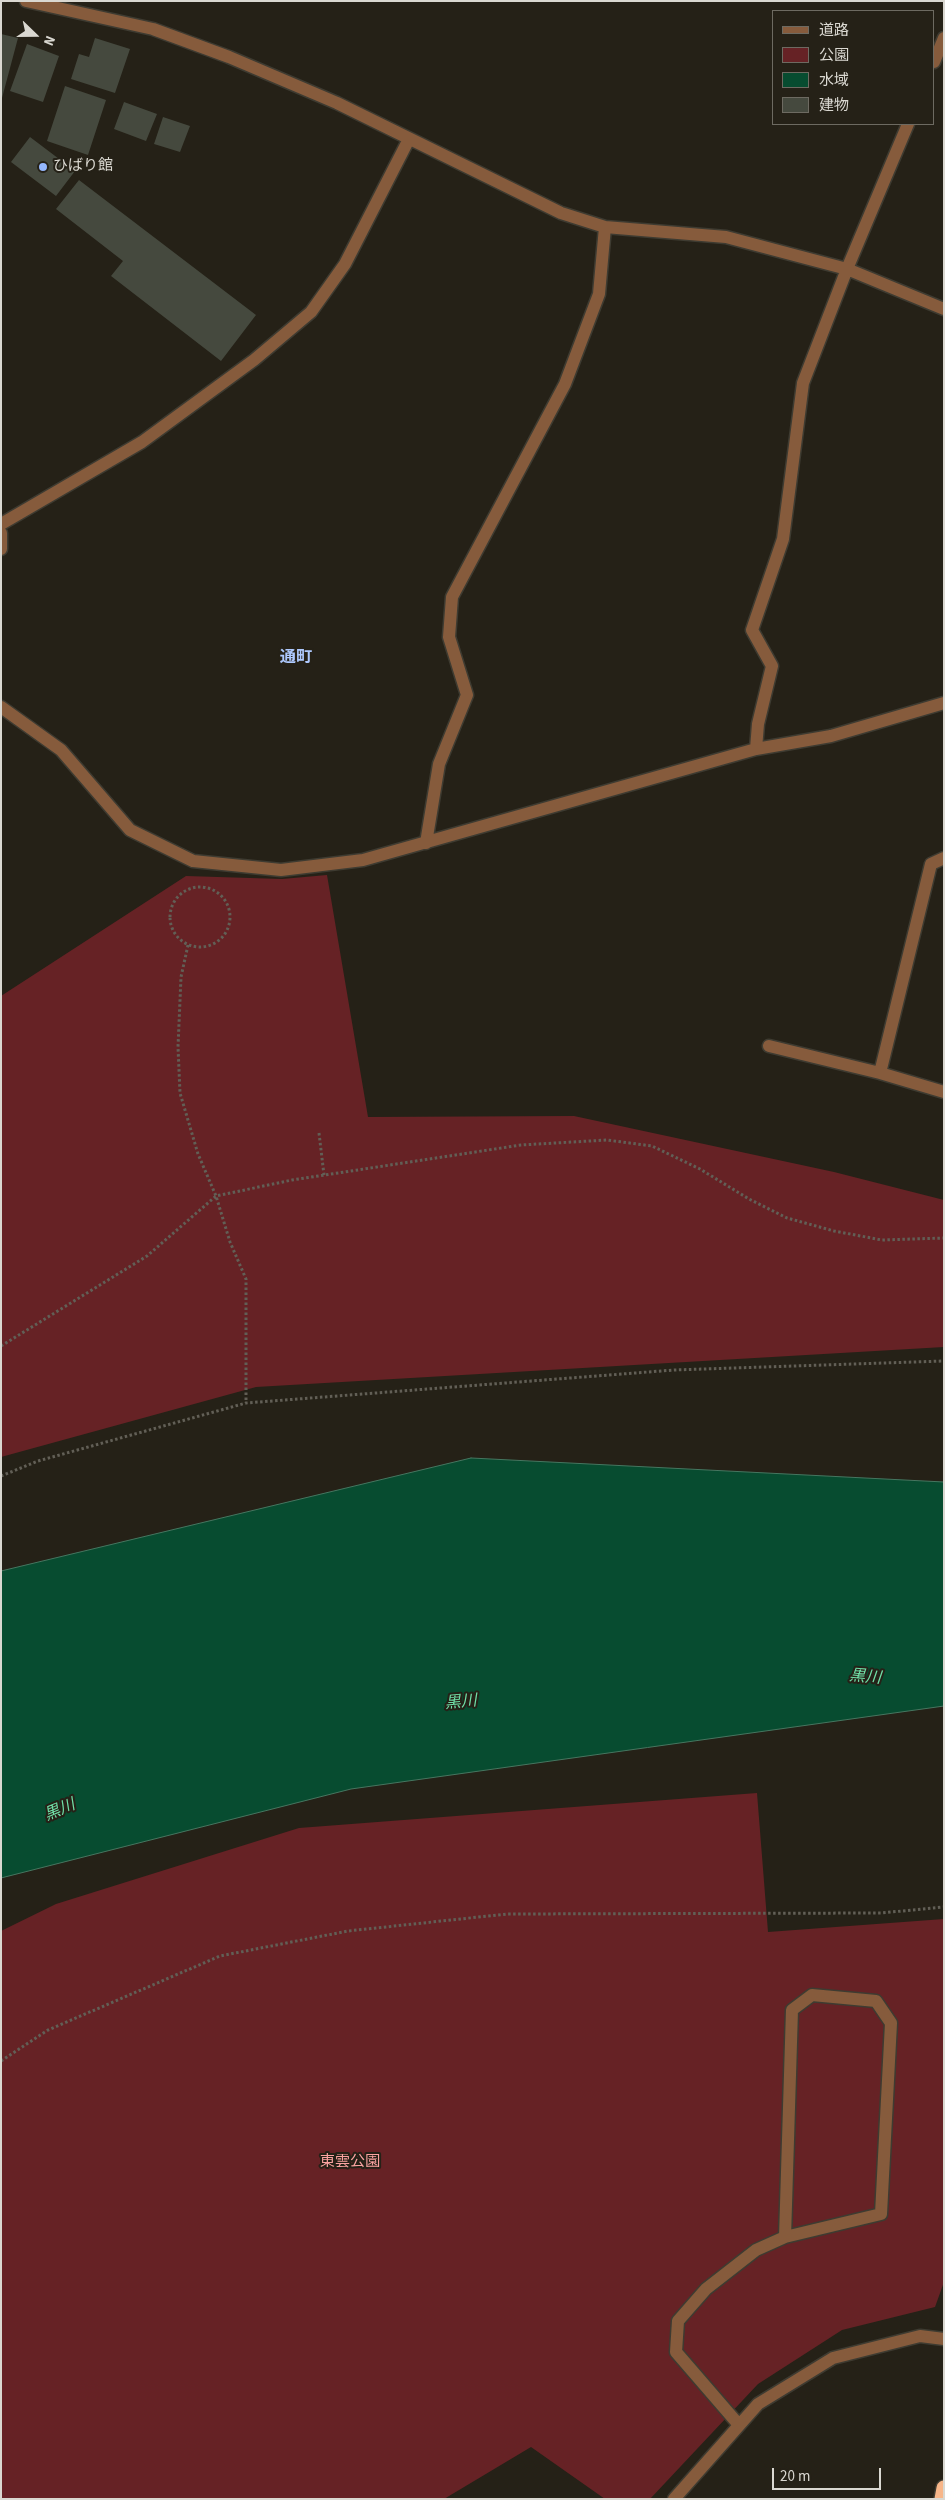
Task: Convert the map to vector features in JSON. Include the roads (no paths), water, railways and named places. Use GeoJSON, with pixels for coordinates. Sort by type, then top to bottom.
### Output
{"type":"FeatureCollection","features":[{"type":"Feature","properties":{"kind":"highway"},"geometry":{"type":"LineString","coordinates":[[942,2499],[944,2488]]}},
{"type":"Feature","properties":{"kind":"street"},"geometry":{"type":"LineString","coordinates":[[26,1],[152,29],[229,57],[319,96],[561,212],[605,227],[726,237],[847,269],[944,309]]}},
{"type":"Feature","properties":{"kind":"street"},"geometry":{"type":"LineString","coordinates":[[935,60],[944,38]]}},
{"type":"Feature","properties":{"kind":"street"},"geometry":{"type":"LineString","coordinates":[[756,749],[758,724],[772,666],[752,630],[783,539],[803,383],[847,269],[908,125]]}},
{"type":"Feature","properties":{"kind":"street"},"geometry":{"type":"LineString","coordinates":[[1,524],[142,442],[254,360],[311,312],[345,264],[409,139]]}},
{"type":"Feature","properties":{"kind":"street"},"geometry":{"type":"LineString","coordinates":[[426,843],[439,764],[467,695],[449,637],[452,597],[565,384],[599,294],[605,227]]}},
{"type":"Feature","properties":{"kind":"street"},"geometry":{"type":"LineString","coordinates":[[1,533],[3,546],[1,549]]}},
{"type":"Feature","properties":{"kind":"street"},"geometry":{"type":"LineString","coordinates":[[1,707],[61,750],[130,830],[194,862],[281,870],[363,860],[756,749],[831,736],[944,703]]}},
{"type":"Feature","properties":{"kind":"street"},"geometry":{"type":"LineString","coordinates":[[880,1072],[931,864],[944,858]]}},
{"type":"Feature","properties":{"kind":"street"},"geometry":{"type":"LineString","coordinates":[[769,1046],[880,1072],[944,1092]]}},
{"type":"Feature","properties":{"kind":"street"},"geometry":{"type":"LineString","coordinates":[[739,2425],[676,2352],[678,2321],[706,2289],[756,2250],[785,2237],[881,2214],[891,2023],[876,2001],[812,1995],[792,2010],[785,2237]]}},
{"type":"Feature","properties":{"kind":"street"},"geometry":{"type":"LineString","coordinates":[[674,2499],[758,2404],[833,2358],[920,2336],[944,2339]]}},
{"type":"Feature","properties":{"kind":"water","name":"黒川"},"geometry":{"type":"Polygon","coordinates":[[[471,1458],[944,1482],[944,1706],[351,1789],[1,1878],[1,1571],[471,1458]]]}},
{"type":"Feature","properties":{"kind":"place","name":"ひばり館"},"geometry":{"type":"Point","coordinates":[43,167]}},
{"type":"Feature","properties":{"kind":"district","name":"通町"},"geometry":{"type":"Point","coordinates":[296,658]}},
{"type":"Feature","properties":{"kind":"park label","name":"東雲公園"},"geometry":{"type":"Point","coordinates":[350,2163]}}]}
